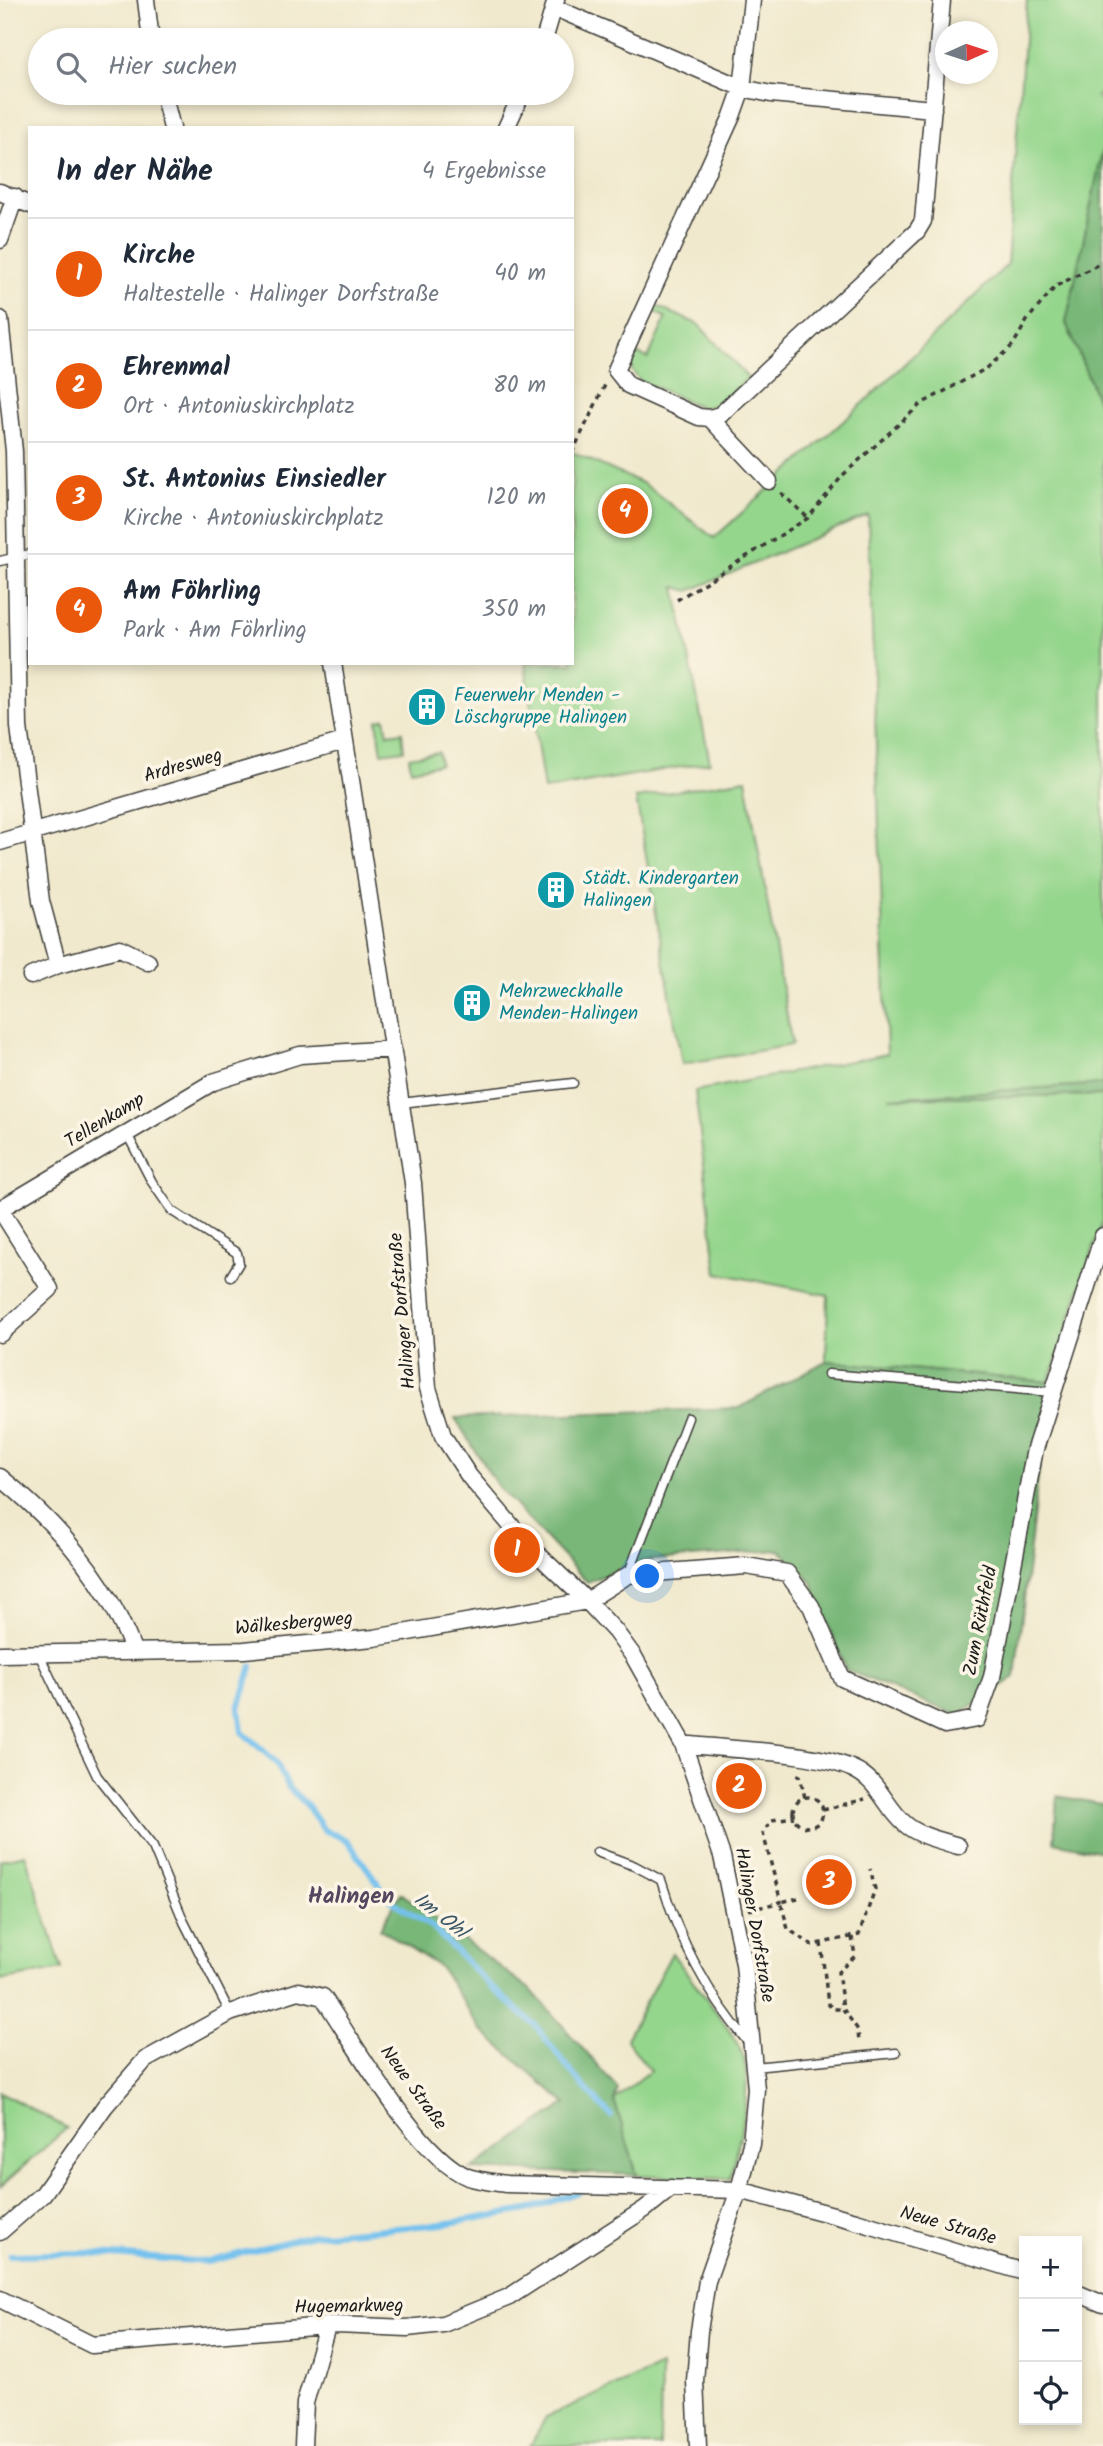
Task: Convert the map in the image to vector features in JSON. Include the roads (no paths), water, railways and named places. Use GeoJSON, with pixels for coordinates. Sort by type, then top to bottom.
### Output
{"type":"FeatureCollection","features":[{"type":"Feature","properties":{"kind":"street"},"geometry":{"type":"LineString","coordinates":[[146,0],[150,28]]}},
{"type":"Feature","properties":{"kind":"street"},"geometry":{"type":"LineString","coordinates":[[752,0],[742,88],[616,370],[628,385],[699,417],[720,415],[917,231],[926,208],[942,0]]}},
{"type":"Feature","properties":{"kind":"street"},"geometry":{"type":"LineString","coordinates":[[548,28],[555,4],[742,88],[771,94],[933,109]]}},
{"type":"Feature","properties":{"kind":"street"},"geometry":{"type":"LineString","coordinates":[[166,105],[171,126]]}},
{"type":"Feature","properties":{"kind":"street"},"geometry":{"type":"LineString","coordinates":[[507,126],[517,105]]}},
{"type":"Feature","properties":{"kind":"street"},"geometry":{"type":"LineString","coordinates":[[0,240],[15,198]]}},
{"type":"Feature","properties":{"kind":"street"},"geometry":{"type":"LineString","coordinates":[[0,319],[14,451],[19,727],[41,901],[58,965]]}},
{"type":"Feature","properties":{"kind":"street"},"geometry":{"type":"LineString","coordinates":[[710,418],[769,481]]}},
{"type":"Feature","properties":{"kind":"street","name":"Halinger Dorfstraße"},"geometry":{"type":"LineString","coordinates":[[332,665],[413,1183],[428,1388],[443,1436],[469,1476],[526,1543],[615,1630],[634,1657],[683,1744],[722,1856],[744,1964],[754,2067],[751,2144],[739,2190],[707,2281],[695,2381],[698,2446]]}},
{"type":"Feature","properties":{"kind":"street","name":"Ardresweg"},"geometry":{"type":"LineString","coordinates":[[0,842],[344,740]]}},
{"type":"Feature","properties":{"kind":"street"},"geometry":{"type":"LineString","coordinates":[[31,976],[58,965],[120,948],[148,962]]}},
{"type":"Feature","properties":{"kind":"street","name":"Tellenkamp"},"geometry":{"type":"LineString","coordinates":[[0,1334],[50,1289],[0,1209],[213,1082],[268,1062],[300,1055],[393,1049]]}},
{"type":"Feature","properties":{"kind":"street","name":"Zum Rüthfeld"},"geometry":{"type":"LineString","coordinates":[[587,1601],[628,1575],[746,1566],[786,1573],[811,1606],[842,1678],[945,1725],[977,1719],[992,1677],[1035,1449],[1103,1236]]}},
{"type":"Feature","properties":{"kind":"street"},"geometry":{"type":"LineString","coordinates":[[0,1477],[23,1496],[82,1558],[121,1619],[134,1652]]}},
{"type":"Feature","properties":{"kind":"street","name":"Wälkesbergweg"},"geometry":{"type":"LineString","coordinates":[[0,1654],[244,1650],[374,1638],[587,1601]]}},
{"type":"Feature","properties":{"kind":"street"},"geometry":{"type":"LineString","coordinates":[[683,1744],[817,1759],[853,1769],[868,1778],[903,1823],[922,1834],[958,1846]]}},
{"type":"Feature","properties":{"kind":"street","name":"Neue Straße"},"geometry":{"type":"LineString","coordinates":[[0,2232],[43,2194],[105,2106],[145,2060],[230,2013],[299,1991],[323,1997],[413,2129],[439,2157],[468,2177],[506,2184],[739,2190],[856,2221],[1019,2270]]}},
{"type":"Feature","properties":{"kind":"street","name":"Hugemarkweg"},"geometry":{"type":"LineString","coordinates":[[0,2299],[92,2345],[327,2326],[407,2328],[443,2325],[509,2297],[645,2209],[670,2188]]}},
{"type":"Feature","properties":{"kind":"street"},"geometry":{"type":"LineString","coordinates":[[1082,2295],[1103,2304]]}},
{"type":"Feature","properties":{"kind":"street"},"geometry":{"type":"LineString","coordinates":[[303,2446],[305,2403],[327,2326]]}},
{"type":"Feature","properties":{"kind":"lane"},"geometry":{"type":"LineString","coordinates":[[401,1103],[573,1083]]}},
{"type":"Feature","properties":{"kind":"lane"},"geometry":{"type":"LineString","coordinates":[[126,1132],[152,1182],[172,1211],[237,1253],[239,1263],[231,1276]]}},
{"type":"Feature","properties":{"kind":"lane"},"geometry":{"type":"LineString","coordinates":[[828,1374],[1053,1392]]}},
{"type":"Feature","properties":{"kind":"lane"},"geometry":{"type":"LineString","coordinates":[[628,1575],[688,1418]]}},
{"type":"Feature","properties":{"kind":"lane"},"geometry":{"type":"LineString","coordinates":[[39,1654],[97,1776],[153,1847],[184,1922],[230,2013]]}},
{"type":"Feature","properties":{"kind":"lane"},"geometry":{"type":"LineString","coordinates":[[597,1852],[662,1880],[676,1928],[704,1982],[729,2020],[752,2047]]}},
{"type":"Feature","properties":{"kind":"lane"},"geometry":{"type":"LineString","coordinates":[[754,2067],[896,2053]]}},
{"type":"Feature","properties":{"kind":"waterway","name":"Im Ohl"},"geometry":{"type":"LineString","coordinates":[[252,1666],[239,1708],[242,1732],[276,1762],[289,1788],[306,1804],[324,1830],[347,1840],[389,1899],[432,1927],[487,1983],[535,2025],[575,2077],[611,2116]]}},
{"type":"Feature","properties":{"kind":"waterway"},"geometry":{"type":"LineString","coordinates":[[10,2255],[85,2253],[208,2262],[312,2235],[443,2224],[527,2210],[579,2192]]}},
{"type":"Feature","properties":{"kind":"place","name":"Am Föhrling"},"geometry":{"type":"Point","coordinates":[625,511]}},
{"type":"Feature","properties":{"kind":"place","name":"Feuerwehr Menden - Löschgruppe Halingen"},"geometry":{"type":"Point","coordinates":[427,707]}},
{"type":"Feature","properties":{"kind":"place","name":"Städt. Kindergarten Halingen"},"geometry":{"type":"Point","coordinates":[556,890]}},
{"type":"Feature","properties":{"kind":"place","name":"Mehrzweckhalle Menden-Halingen"},"geometry":{"type":"Point","coordinates":[472,1003]}},
{"type":"Feature","properties":{"kind":"place","name":"Kirche"},"geometry":{"type":"Point","coordinates":[517,1550]}},
{"type":"Feature","properties":{"kind":"place","name":"Ehrenmal"},"geometry":{"type":"Point","coordinates":[739,1786]}},
{"type":"Feature","properties":{"kind":"place","name":"St. Antonius Einsiedler"},"geometry":{"type":"Point","coordinates":[829,1882]}},
{"type":"Feature","properties":{"kind":"district","name":"Halingen"},"geometry":{"type":"Point","coordinates":[351,1897]}}]}
